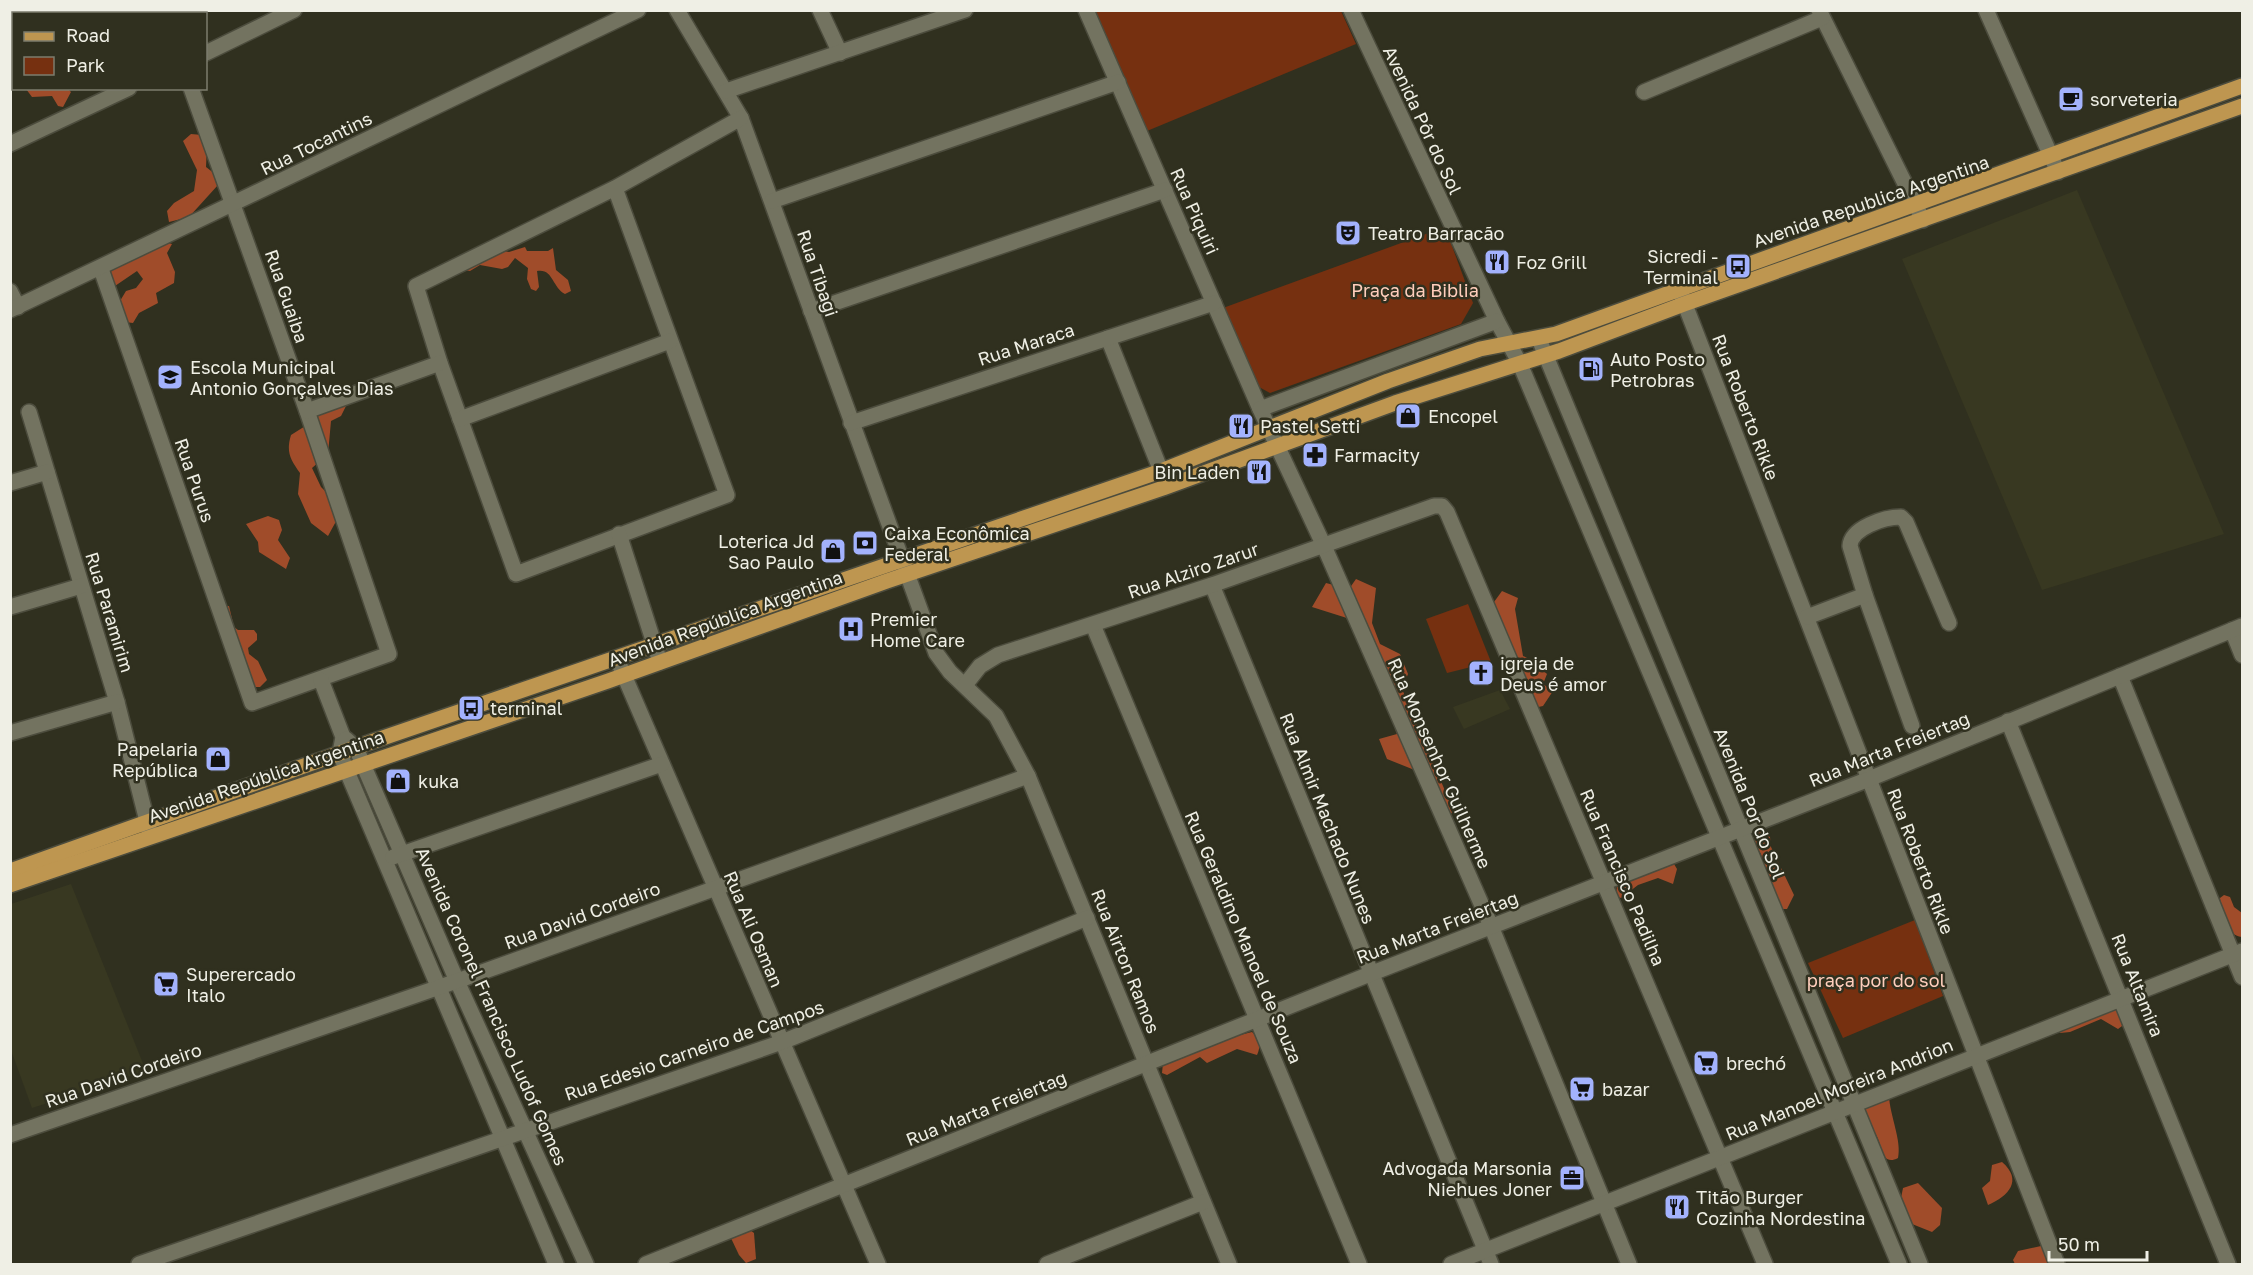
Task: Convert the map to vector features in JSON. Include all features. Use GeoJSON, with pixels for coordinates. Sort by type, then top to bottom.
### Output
{"type":"FeatureCollection","features":[{"type":"Feature","properties":{"kind":"main road","name":"Avenida Republica Argentina"},"geometry":{"type":"LineString","coordinates":[[1520,364],[1546,355],[1681,296],[1916,205],[2242,86]]}},
{"type":"Feature","properties":{"kind":"main road","name":"Avenida Republica Argentina"},"geometry":{"type":"LineString","coordinates":[[1509,342],[1539,339],[1923,220],[2242,106]]}},
{"type":"Feature","properties":{"kind":"main road","name":"Avenida República Argentina"},"geometry":{"type":"LineString","coordinates":[[10,885],[340,753],[1161,471],[1398,377],[1509,342]]}},
{"type":"Feature","properties":{"kind":"main road","name":"Avenida República Argentina"},"geometry":{"type":"LineString","coordinates":[[10,871],[346,769],[624,675],[906,574],[1163,488],[1395,403],[1520,364]]}},
{"type":"Feature","properties":{"kind":"street"},"geometry":{"type":"LineString","coordinates":[[207,53],[294,10]]}},
{"type":"Feature","properties":{"kind":"street","name":"Rua Tocantins"},"geometry":{"type":"LineString","coordinates":[[14,309],[638,10]]}},
{"type":"Feature","properties":{"kind":"street","name":"Rua Tibagi"},"geometry":{"type":"LineString","coordinates":[[677,10],[741,118],[906,574]]}},
{"type":"Feature","properties":{"kind":"street"},"geometry":{"type":"LineString","coordinates":[[820,10],[840,53]]}},
{"type":"Feature","properties":{"kind":"street","name":"Rua Piquiri"},"geometry":{"type":"LineString","coordinates":[[1086,10],[1260,409],[1278,445]]}},
{"type":"Feature","properties":{"kind":"street","name":"Avenida Pôr do Sol"},"geometry":{"type":"LineString","coordinates":[[1351,10],[1497,321],[1520,364]]}},
{"type":"Feature","properties":{"kind":"street"},"geometry":{"type":"LineString","coordinates":[[1986,10],[2058,172]]}},
{"type":"Feature","properties":{"kind":"street"},"geometry":{"type":"LineString","coordinates":[[726,91],[959,11]]}},
{"type":"Feature","properties":{"kind":"street"},"geometry":{"type":"LineString","coordinates":[[1644,92],[1820,14],[1923,220]]}},
{"type":"Feature","properties":{"kind":"street"},"geometry":{"type":"LineString","coordinates":[[772,201],[1118,82]]}},
{"type":"Feature","properties":{"kind":"street"},"geometry":{"type":"LineString","coordinates":[[10,144],[125,90]]}},
{"type":"Feature","properties":{"kind":"street","name":"Rua Guaiba"},"geometry":{"type":"LineString","coordinates":[[192,90],[307,411],[389,654],[321,680]]}},
{"type":"Feature","properties":{"kind":"street"},"geometry":{"type":"LineString","coordinates":[[615,188],[727,495],[516,574],[440,363],[416,286],[615,188],[741,118]]}},
{"type":"Feature","properties":{"kind":"street"},"geometry":{"type":"LineString","coordinates":[[811,311],[1165,190]]}},
{"type":"Feature","properties":{"kind":"street","name":"Rua Purus"},"geometry":{"type":"LineString","coordinates":[[101,269],[252,703],[321,680]]}},
{"type":"Feature","properties":{"kind":"street"},"geometry":{"type":"LineString","coordinates":[[10,291],[14,309]]}},
{"type":"Feature","properties":{"kind":"street","name":"Rua Roberto Rikle"},"geometry":{"type":"LineString","coordinates":[[1681,296],[1807,616],[1974,1056],[2056,1264]]}},
{"type":"Feature","properties":{"kind":"street","name":"Rua Maraca"},"geometry":{"type":"LineString","coordinates":[[850,423],[1214,303]]}},
{"type":"Feature","properties":{"kind":"street"},"geometry":{"type":"LineString","coordinates":[[1260,409],[1497,321]]}},
{"type":"Feature","properties":{"kind":"street"},"geometry":{"type":"LineString","coordinates":[[1108,338],[1161,471]]}},
{"type":"Feature","properties":{"kind":"street","name":"Avenida Por do Sol"},"geometry":{"type":"LineString","coordinates":[[1539,339],[1920,1264]]}},
{"type":"Feature","properties":{"kind":"street"},"geometry":{"type":"LineString","coordinates":[[460,419],[670,341]]}},
{"type":"Feature","properties":{"kind":"street"},"geometry":{"type":"LineString","coordinates":[[307,411],[440,363]]}},
{"type":"Feature","properties":{"kind":"street"},"geometry":{"type":"LineString","coordinates":[[1520,364],[1899,1264]]}},
{"type":"Feature","properties":{"kind":"street","name":"Rua Paramirim"},"geometry":{"type":"LineString","coordinates":[[29,412],[117,702],[149,830]]}},
{"type":"Feature","properties":{"kind":"street","name":"Rua Monsenhor Guilherme"},"geometry":{"type":"LineString","coordinates":[[1278,445],[1491,926],[1629,1264]]}},
{"type":"Feature","properties":{"kind":"street"},"geometry":{"type":"LineString","coordinates":[[10,483],[47,472]]}},
{"type":"Feature","properties":{"kind":"street","name":"Rua Alziro Zarur"},"geometry":{"type":"LineString","coordinates":[[965,685],[980,666],[998,655],[1212,585],[1434,506],[1442,506]]}},
{"type":"Feature","properties":{"kind":"street","name":"Rua Francisco Padilha"},"geometry":{"type":"LineString","coordinates":[[1442,506],[1447,512],[1606,884],[1765,1264]]}},
{"type":"Feature","properties":{"kind":"street"},"geometry":{"type":"LineString","coordinates":[[1912,726],[1850,546],[1851,538],[1857,531],[1894,517],[1901,517],[1906,522],[1949,623]]}},
{"type":"Feature","properties":{"kind":"street"},"geometry":{"type":"LineString","coordinates":[[619,534],[660,662]]}},
{"type":"Feature","properties":{"kind":"street"},"geometry":{"type":"LineString","coordinates":[[906,574],[936,653],[950,672],[965,685]]}},
{"type":"Feature","properties":{"kind":"street","name":"Rua Almir Machado Nunes"},"geometry":{"type":"LineString","coordinates":[[1212,585],[1488,1258]]}},
{"type":"Feature","properties":{"kind":"street"},"geometry":{"type":"LineString","coordinates":[[10,607],[81,586]]}},
{"type":"Feature","properties":{"kind":"street"},"geometry":{"type":"LineString","coordinates":[[1807,616],[1865,595]]}},
{"type":"Feature","properties":{"kind":"street","name":"Rua Geraldino Manoel de Souza"},"geometry":{"type":"LineString","coordinates":[[1093,625],[1359,1264]]}},
{"type":"Feature","properties":{"kind":"street"},"geometry":{"type":"LineString","coordinates":[[2237,628],[2242,655]]}},
{"type":"Feature","properties":{"kind":"street","name":"Rua Marta Freiertag"},"geometry":{"type":"LineString","coordinates":[[646,1264],[1257,1018],[1740,831],[2237,628]]}},
{"type":"Feature","properties":{"kind":"street","name":"Rua Ali Osman"},"geometry":{"type":"LineString","coordinates":[[617,659],[878,1264]]}},
{"type":"Feature","properties":{"kind":"street"},"geometry":{"type":"LineString","coordinates":[[2120,676],[2238,953],[2242,977]]}},
{"type":"Feature","properties":{"kind":"street"},"geometry":{"type":"LineString","coordinates":[[321,680],[343,737],[356,748]]}},
{"type":"Feature","properties":{"kind":"street","name":"Rua Airton Ramos"},"geometry":{"type":"LineString","coordinates":[[965,685],[996,716],[1028,776],[1228,1264]]}},
{"type":"Feature","properties":{"kind":"street"},"geometry":{"type":"LineString","coordinates":[[10,733],[117,702]]}},
{"type":"Feature","properties":{"kind":"street","name":"Rua Altamira"},"geometry":{"type":"LineString","coordinates":[[2008,721],[2228,1264]]}},
{"type":"Feature","properties":{"kind":"street"},"geometry":{"type":"LineString","coordinates":[[343,737],[340,753],[346,769],[556,1264]]}},
{"type":"Feature","properties":{"kind":"street","name":"Avenida Coronel Francisco Ludof Gomes"},"geometry":{"type":"LineString","coordinates":[[356,748],[457,981],[586,1264]]}},
{"type":"Feature","properties":{"kind":"street"},"geometry":{"type":"LineString","coordinates":[[385,860],[662,764]]}},
{"type":"Feature","properties":{"kind":"street","name":"Rua David Cordeiro"},"geometry":{"type":"LineString","coordinates":[[10,1135],[440,987],[1028,776]]}},
{"type":"Feature","properties":{"kind":"street","name":"Rua Edesio Carneiro de Campos"},"geometry":{"type":"LineString","coordinates":[[139,1264],[782,1042],[1087,918]]}},
{"type":"Feature","properties":{"kind":"street","name":"Rua Manoel Moreira Andrion"},"geometry":{"type":"LineString","coordinates":[[1451,1264],[1488,1258],[1604,1203],[2238,953]]}},
{"type":"Feature","properties":{"kind":"street"},"geometry":{"type":"LineString","coordinates":[[1047,1264],[1203,1202]]}},
{"type":"Feature","properties":{"kind":"shaded area"},"geometry":{"type":"Polygon","coordinates":[[[27,90],[69,90],[71,92],[63,107],[58,106],[52,96],[32,97],[27,90]]]}},
{"type":"Feature","properties":{"kind":"shaded area"},"geometry":{"type":"Polygon","coordinates":[[[191,134],[202,135],[207,145],[206,167],[215,174],[218,185],[189,217],[169,222],[167,211],[174,203],[194,191],[197,170],[183,141],[191,134]]]}},
{"type":"Feature","properties":{"kind":"shaded area"},"geometry":{"type":"Polygon","coordinates":[[[2077,190],[2224,534],[2042,590],[1902,259],[2077,190]]]}},
{"type":"Feature","properties":{"kind":"shaded area"},"geometry":{"type":"Polygon","coordinates":[[[162,241],[172,244],[167,253],[175,272],[174,283],[156,293],[158,303],[139,313],[133,323],[125,322],[120,301],[126,291],[136,288],[143,279],[137,271],[112,288],[105,279],[111,270],[162,241]]]}},
{"type":"Feature","properties":{"kind":"shaded area"},"geometry":{"type":"Polygon","coordinates":[[[525,247],[527,251],[548,251],[553,248],[556,270],[568,280],[571,291],[565,294],[546,272],[542,271],[537,271],[539,287],[536,291],[531,289],[527,279],[528,268],[515,258],[508,267],[502,269],[480,265],[470,271],[464,270],[498,250],[509,252],[525,247]]]}},
{"type":"Feature","properties":{"kind":"shaded area"},"geometry":{"type":"Polygon","coordinates":[[[334,402],[346,406],[341,416],[331,421],[328,454],[312,468],[321,487],[337,503],[340,514],[328,536],[311,523],[298,494],[300,473],[291,459],[289,446],[291,435],[310,423],[324,406],[334,402]]]}},
{"type":"Feature","properties":{"kind":"shaded area"},"geometry":{"type":"Polygon","coordinates":[[[268,516],[279,520],[282,530],[278,540],[290,558],[286,569],[259,552],[258,542],[246,524],[268,516]]]}},
{"type":"Feature","properties":{"kind":"shaded area"},"geometry":{"type":"Polygon","coordinates":[[[1356,579],[1376,588],[1372,623],[1380,644],[1400,654],[1408,674],[1402,689],[1454,812],[1437,820],[1417,771],[1387,759],[1379,739],[1397,734],[1380,684],[1350,619],[1312,607],[1326,583],[1349,589],[1356,579]]]}},
{"type":"Feature","properties":{"kind":"shaded area"},"geometry":{"type":"Polygon","coordinates":[[[1502,591],[1518,598],[1515,609],[1523,656],[1534,661],[1547,674],[1543,684],[1553,691],[1543,706],[1529,709],[1491,617],[1494,602],[1502,591]]]}},
{"type":"Feature","properties":{"kind":"shaded area"},"geometry":{"type":"Polygon","coordinates":[[[229,606],[234,627],[238,630],[254,630],[257,634],[257,640],[248,648],[249,654],[258,661],[267,680],[260,687],[254,687],[221,607],[229,606]]]}},
{"type":"Feature","properties":{"kind":"shaded area"},"geometry":{"type":"Polygon","coordinates":[[[1500,690],[1510,709],[1464,729],[1453,707],[1500,690]]]}},
{"type":"Feature","properties":{"kind":"shaded area"},"geometry":{"type":"Polygon","coordinates":[[[1761,830],[1770,837],[1771,847],[1794,895],[1787,909],[1781,909],[1767,881],[1761,854],[1752,841],[1756,832],[1761,830]]]}},
{"type":"Feature","properties":{"kind":"shaded area"},"geometry":{"type":"Polygon","coordinates":[[[1662,863],[1674,864],[1677,869],[1673,884],[1658,878],[1638,885],[1621,898],[1616,896],[1617,885],[1662,863]]]}},
{"type":"Feature","properties":{"kind":"shaded area"},"geometry":{"type":"Polygon","coordinates":[[[71,884],[146,1071],[32,1108],[11,1050],[11,904],[71,884]]]}},
{"type":"Feature","properties":{"kind":"shaded area"},"geometry":{"type":"Polygon","coordinates":[[[2224,895],[2230,897],[2234,907],[2242,913],[2242,937],[2232,932],[2225,922],[2220,898],[2224,895]]]}},
{"type":"Feature","properties":{"kind":"shaded area"},"geometry":{"type":"Polygon","coordinates":[[[2113,1006],[2119,1009],[2122,1026],[2118,1029],[2101,1019],[2070,1032],[2060,1033],[2061,1028],[2113,1006]]]}},
{"type":"Feature","properties":{"kind":"shaded area"},"geometry":{"type":"Polygon","coordinates":[[[1252,1032],[1259,1043],[1257,1055],[1237,1049],[1207,1063],[1200,1057],[1167,1075],[1162,1073],[1163,1063],[1224,1039],[1252,1032]]]}},
{"type":"Feature","properties":{"kind":"shaded area"},"geometry":{"type":"Polygon","coordinates":[[[1889,1096],[1899,1151],[1898,1158],[1892,1160],[1885,1157],[1874,1130],[1866,1119],[1863,1104],[1889,1096]]]}},
{"type":"Feature","properties":{"kind":"shaded area"},"geometry":{"type":"Polygon","coordinates":[[[2002,1162],[2012,1175],[2011,1187],[2002,1197],[1988,1205],[1982,1188],[1990,1181],[1992,1165],[2002,1162]]]}},
{"type":"Feature","properties":{"kind":"shaded area"},"geometry":{"type":"Polygon","coordinates":[[[1918,1183],[1942,1208],[1940,1225],[1932,1232],[1912,1224],[1901,1198],[1903,1188],[1918,1183]]]}},
{"type":"Feature","properties":{"kind":"shaded area"},"geometry":{"type":"Polygon","coordinates":[[[750,1230],[754,1233],[756,1259],[746,1263],[739,1255],[730,1236],[750,1230]]]}},
{"type":"Feature","properties":{"kind":"shaded area"},"geometry":{"type":"Polygon","coordinates":[[[2041,1246],[2046,1249],[2049,1264],[2015,1264],[2013,1260],[2018,1251],[2041,1246]]]}},
{"type":"Feature","properties":{"kind":"green space"},"geometry":{"type":"Polygon","coordinates":[[[1095,11],[1341,11],[1356,44],[1147,131],[1095,11]]]}},
{"type":"Feature","properties":{"kind":"green space","name":"Praça da Biblia"},"geometry":{"type":"Polygon","coordinates":[[[1445,227],[1473,303],[1461,324],[1270,393],[1259,387],[1223,308],[1445,227]]]}},
{"type":"Feature","properties":{"kind":"green space"},"geometry":{"type":"Polygon","coordinates":[[[1468,604],[1491,662],[1447,673],[1426,619],[1468,604]]]}},
{"type":"Feature","properties":{"kind":"green space","name":"praça por do sol"},"geometry":{"type":"Polygon","coordinates":[[[1915,920],[1943,996],[1843,1038],[1808,963],[1915,920]]]}},
{"type":"Feature","properties":{"kind":"place","name":"sorveteria"},"geometry":{"type":"Point","coordinates":[2071,99]}},
{"type":"Feature","properties":{"kind":"place","name":"Teatro Barracão"},"geometry":{"type":"Point","coordinates":[1348,233]}},
{"type":"Feature","properties":{"kind":"place","name":"Foz Grill"},"geometry":{"type":"Point","coordinates":[1497,262]}},
{"type":"Feature","properties":{"kind":"place","name":"Sicredi - Terminal"},"geometry":{"type":"Point","coordinates":[1738,266]}},
{"type":"Feature","properties":{"kind":"place","name":"Auto Posto Petrobras"},"geometry":{"type":"Point","coordinates":[1591,369]}},
{"type":"Feature","properties":{"kind":"place","name":"Escola Municipal Antonio Gonçalves Dias"},"geometry":{"type":"Point","coordinates":[170,377]}},
{"type":"Feature","properties":{"kind":"place","name":"Encopel"},"geometry":{"type":"Point","coordinates":[1408,416]}},
{"type":"Feature","properties":{"kind":"place","name":"Pastel Setti"},"geometry":{"type":"Point","coordinates":[1241,426]}},
{"type":"Feature","properties":{"kind":"place","name":"Farmacity"},"geometry":{"type":"Point","coordinates":[1315,455]}},
{"type":"Feature","properties":{"kind":"place","name":"Bin Laden"},"geometry":{"type":"Point","coordinates":[1259,472]}},
{"type":"Feature","properties":{"kind":"place","name":"Caixa Econômica Federal"},"geometry":{"type":"Point","coordinates":[865,543]}},
{"type":"Feature","properties":{"kind":"place","name":"Loterica Jd Sao Paulo"},"geometry":{"type":"Point","coordinates":[833,551]}},
{"type":"Feature","properties":{"kind":"place","name":"Premier Home Care"},"geometry":{"type":"Point","coordinates":[851,629]}},
{"type":"Feature","properties":{"kind":"place","name":"igreja de Deus é amor"},"geometry":{"type":"Point","coordinates":[1481,673]}},
{"type":"Feature","properties":{"kind":"place","name":"terminal"},"geometry":{"type":"Point","coordinates":[471,708]}},
{"type":"Feature","properties":{"kind":"place","name":"Papelaria República"},"geometry":{"type":"Point","coordinates":[218,759]}},
{"type":"Feature","properties":{"kind":"place","name":"kuka"},"geometry":{"type":"Point","coordinates":[398,781]}},
{"type":"Feature","properties":{"kind":"place","name":"Superercado Italo"},"geometry":{"type":"Point","coordinates":[166,984]}},
{"type":"Feature","properties":{"kind":"place","name":"brechó"},"geometry":{"type":"Point","coordinates":[1706,1063]}},
{"type":"Feature","properties":{"kind":"place","name":"bazar"},"geometry":{"type":"Point","coordinates":[1582,1089]}},
{"type":"Feature","properties":{"kind":"place","name":"Advogada Marsonia Niehues Joner"},"geometry":{"type":"Point","coordinates":[1572,1178]}},
{"type":"Feature","properties":{"kind":"place","name":"Titão Burger Cozinha Nordestina"},"geometry":{"type":"Point","coordinates":[1677,1207]}}]}
